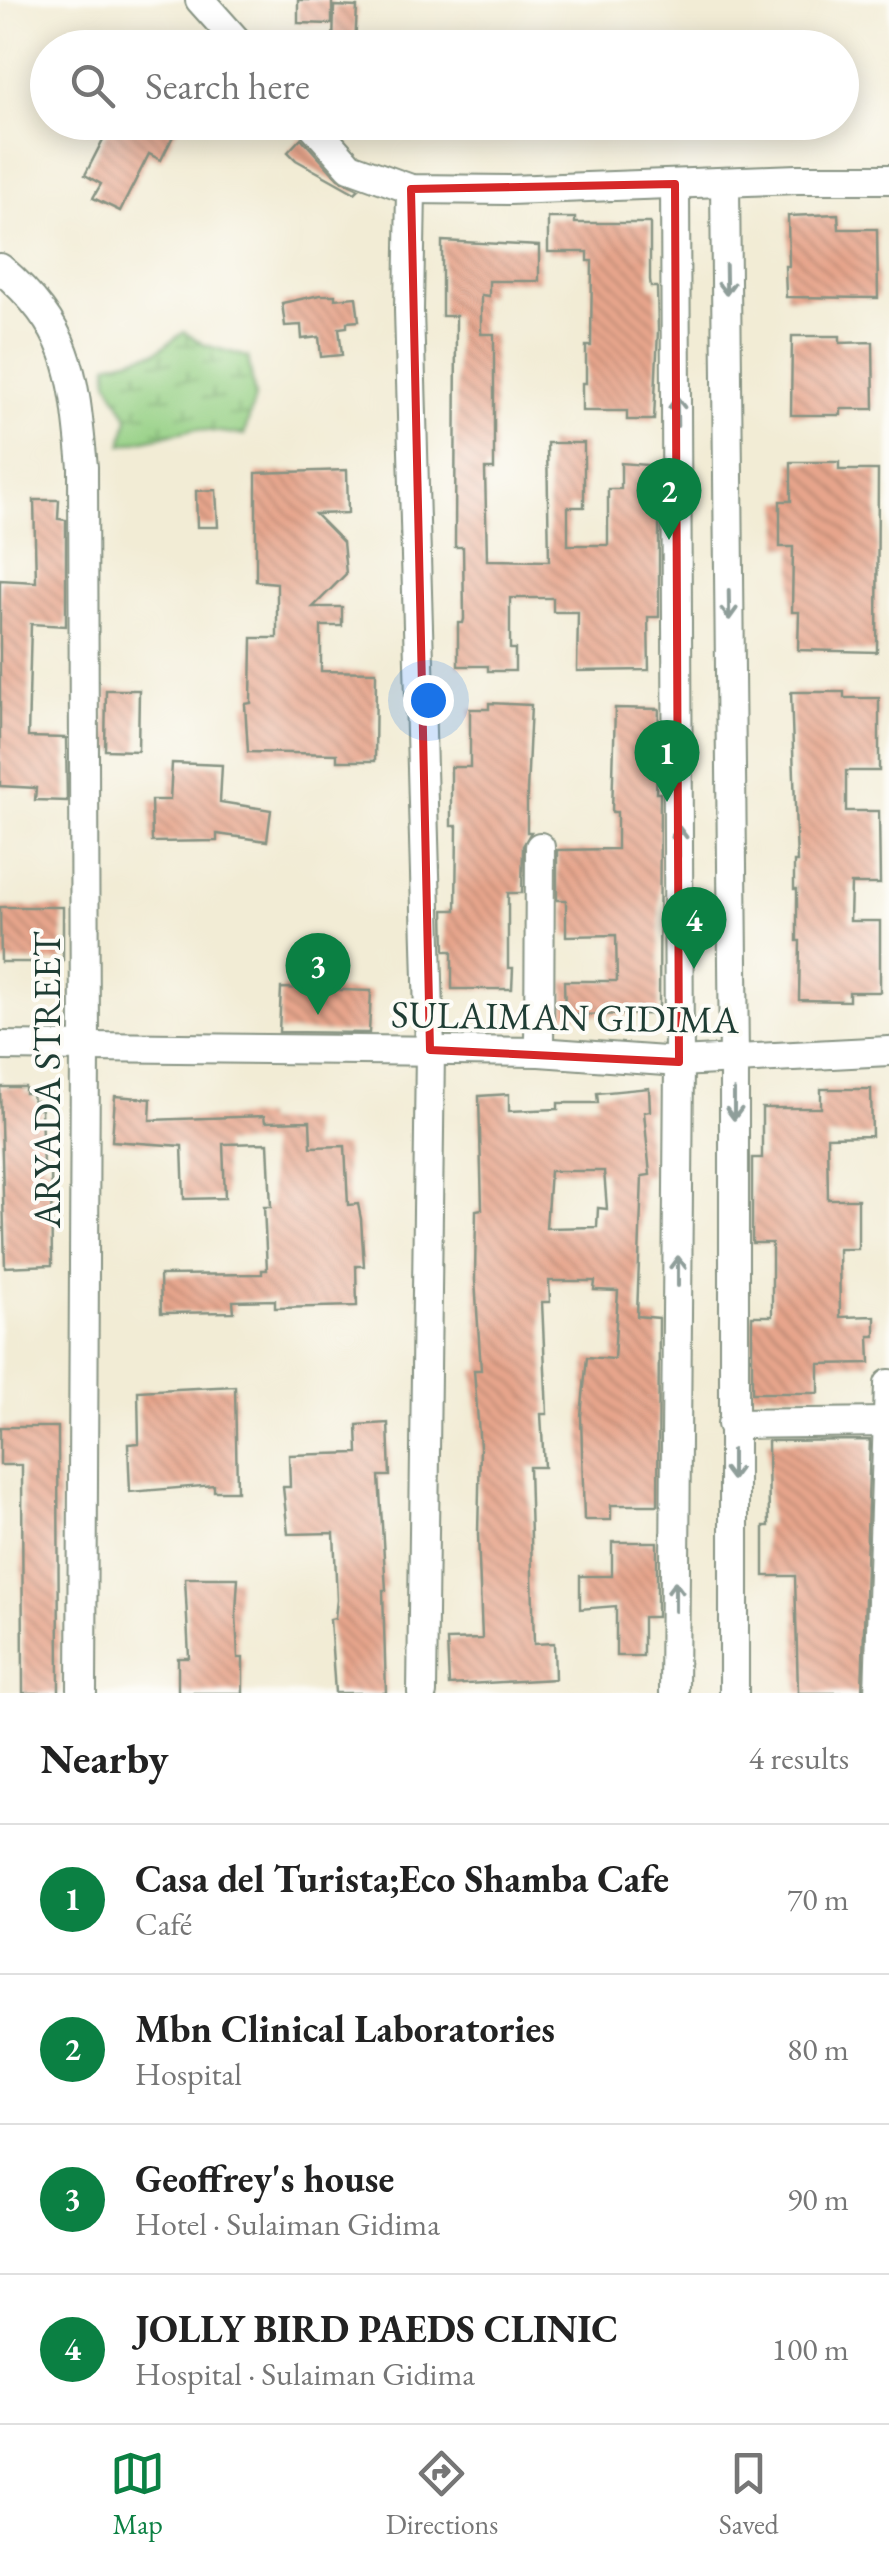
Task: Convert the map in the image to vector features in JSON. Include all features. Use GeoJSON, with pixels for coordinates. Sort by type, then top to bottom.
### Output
{"type":"FeatureCollection","features":[{"type":"Feature","properties":{"kind":"street"},"geometry":{"type":"LineString","coordinates":[[200,0],[227,30]]}},
{"type":"Feature","properties":{"kind":"street"},"geometry":{"type":"LineString","coordinates":[[326,140],[350,168],[411,189],[509,190],[889,179]]}},
{"type":"Feature","properties":{"kind":"street"},"geometry":{"type":"LineString","coordinates":[[725,183],[734,1060],[734,1693]]}},
{"type":"Feature","properties":{"kind":"street"},"geometry":{"type":"LineString","coordinates":[[674,1693],[679,1062],[675,184]]}},
{"type":"Feature","properties":{"kind":"street"},"geometry":{"type":"LineString","coordinates":[[411,189],[409,310],[430,1050],[422,1693]]}},
{"type":"Feature","properties":{"kind":"street","name":"ARYADA STREET"},"geometry":{"type":"LineString","coordinates":[[0,268],[25,289],[54,327],[69,360],[76,389],[83,466],[82,1693]]}},
{"type":"Feature","properties":{"kind":"street"},"geometry":{"type":"LineString","coordinates":[[539,1052],[540,847]]}},
{"type":"Feature","properties":{"kind":"street","name":"SULAIMAN GIDIMA"},"geometry":{"type":"LineString","coordinates":[[0,1046],[539,1052],[679,1062],[889,1050]]}},
{"type":"Feature","properties":{"kind":"street"},"geometry":{"type":"LineString","coordinates":[[879,1693],[889,1384]]}},
{"type":"Feature","properties":{"kind":"street"},"geometry":{"type":"LineString","coordinates":[[732,1424],[888,1422]]}},
{"type":"Feature","properties":{"kind":"highlighted area"},"geometry":{"type":"Polygon","coordinates":[[[675,184],[679,1062],[430,1050],[411,189],[675,184]]]}},
{"type":"Feature","properties":{"kind":"green space"},"geometry":{"type":"Polygon","coordinates":[[[184,332],[205,345],[248,357],[255,398],[244,435],[194,429],[122,445],[128,418],[108,381],[108,364],[156,352],[184,332]]]}},
{"type":"Feature","properties":{"kind":"building"},"geometry":{"type":"Polygon","coordinates":[[[298,0],[332,0],[332,24],[298,23],[298,0]]]}},
{"type":"Feature","properties":{"kind":"building"},"geometry":{"type":"Polygon","coordinates":[[[334,6],[357,7],[356,30],[333,30],[334,6]]]}},
{"type":"Feature","properties":{"kind":"building"},"geometry":{"type":"Polygon","coordinates":[[[103,140],[171,140],[161,160],[149,154],[120,211],[93,198],[101,184],[85,175],[103,140]]]}},
{"type":"Feature","properties":{"kind":"building"},"geometry":{"type":"Polygon","coordinates":[[[303,140],[338,179],[359,189],[355,193],[288,152],[303,140]]]}},
{"type":"Feature","properties":{"kind":"building"},"geometry":{"type":"Polygon","coordinates":[[[838,214],[839,229],[877,229],[878,298],[786,297],[788,216],[838,214]]]}},
{"type":"Feature","properties":{"kind":"building"},"geometry":{"type":"Polygon","coordinates":[[[548,218],[575,218],[575,223],[650,223],[650,280],[651,287],[657,287],[658,330],[654,420],[627,420],[627,411],[582,411],[586,346],[591,346],[592,261],[588,261],[588,252],[548,252],[548,218]]]}},
{"type":"Feature","properties":{"kind":"building"},"geometry":{"type":"Polygon","coordinates":[[[442,241],[539,246],[539,281],[489,281],[489,296],[481,295],[481,334],[494,334],[494,469],[485,469],[487,560],[549,561],[547,443],[584,443],[584,507],[568,507],[568,545],[608,545],[608,489],[621,489],[621,463],[659,466],[659,617],[648,617],[649,670],[577,671],[578,612],[553,612],[553,598],[510,598],[510,649],[515,649],[515,671],[458,666],[458,623],[464,619],[463,547],[455,547],[456,316],[442,316],[442,241]]]}},
{"type":"Feature","properties":{"kind":"building"},"geometry":{"type":"Polygon","coordinates":[[[335,295],[335,299],[356,297],[359,321],[347,322],[347,327],[339,328],[342,355],[321,357],[319,337],[302,339],[301,325],[285,326],[282,303],[335,295]]]}},
{"type":"Feature","properties":{"kind":"building"},"geometry":{"type":"Polygon","coordinates":[[[792,336],[840,336],[840,343],[873,342],[874,409],[841,409],[841,415],[791,415],[792,336]]]}},
{"type":"Feature","properties":{"kind":"building"},"geometry":{"type":"Polygon","coordinates":[[[791,462],[839,462],[839,470],[878,470],[877,652],[798,650],[799,612],[792,612],[793,547],[780,547],[780,501],[791,501],[791,462]]]}},
{"type":"Feature","properties":{"kind":"building"},"geometry":{"type":"Polygon","coordinates":[[[347,470],[348,513],[315,514],[343,542],[346,574],[313,607],[342,607],[342,626],[321,626],[321,671],[376,672],[375,761],[337,761],[337,754],[248,752],[245,704],[251,703],[252,638],[277,638],[277,583],[256,581],[256,473],[347,470]]]}},
{"type":"Feature","properties":{"kind":"building"},"geometry":{"type":"Polygon","coordinates":[[[216,490],[218,527],[197,527],[196,491],[216,490]]]}},
{"type":"Feature","properties":{"kind":"building"},"geometry":{"type":"Polygon","coordinates":[[[34,500],[59,500],[58,519],[66,520],[66,626],[31,624],[28,737],[66,738],[67,801],[35,800],[36,788],[0,786],[0,580],[36,582],[34,500]]]}},
{"type":"Feature","properties":{"kind":"building"},"geometry":{"type":"Polygon","coordinates":[[[106,690],[139,690],[138,751],[105,750],[106,690]]]}},
{"type":"Feature","properties":{"kind":"building"},"geometry":{"type":"Polygon","coordinates":[[[791,692],[844,692],[844,698],[879,698],[879,771],[846,771],[846,811],[879,811],[880,884],[851,884],[850,921],[880,921],[880,992],[849,992],[849,1001],[799,1000],[791,692]]]}},
{"type":"Feature","properties":{"kind":"building"},"geometry":{"type":"Polygon","coordinates":[[[489,703],[531,705],[527,832],[531,832],[523,846],[522,893],[508,893],[508,968],[513,968],[512,989],[452,989],[452,951],[445,951],[444,910],[456,910],[457,826],[451,826],[451,767],[470,767],[470,709],[489,709],[489,703]]]}},
{"type":"Feature","properties":{"kind":"building"},"geometry":{"type":"Polygon","coordinates":[[[615,708],[659,709],[656,793],[660,793],[659,1014],[565,1015],[564,981],[617,981],[616,935],[566,936],[566,900],[557,900],[557,850],[617,849],[617,812],[612,812],[615,708]]]}},
{"type":"Feature","properties":{"kind":"building"},"geometry":{"type":"Polygon","coordinates":[[[172,763],[222,765],[220,802],[271,810],[267,841],[217,834],[217,841],[152,842],[151,800],[170,800],[172,763]]]}},
{"type":"Feature","properties":{"kind":"building"},"geometry":{"type":"Polygon","coordinates":[[[0,907],[63,907],[63,962],[1,962],[0,907]]]}},
{"type":"Feature","properties":{"kind":"building"},"geometry":{"type":"Polygon","coordinates":[[[281,988],[371,991],[369,1033],[279,1032],[281,988]]]}},
{"type":"Feature","properties":{"kind":"building"},"geometry":{"type":"Polygon","coordinates":[[[0,1087],[25,1087],[25,1093],[32,1093],[37,1109],[41,1109],[43,1166],[51,1166],[52,1265],[5,1267],[0,1087]]]}},
{"type":"Feature","properties":{"kind":"building"},"geometry":{"type":"Polygon","coordinates":[[[649,1088],[650,1111],[644,1112],[650,1175],[642,1176],[637,1316],[659,1318],[658,1505],[611,1505],[611,1520],[584,1520],[581,1416],[587,1357],[614,1359],[618,1291],[594,1290],[595,1281],[549,1281],[550,1302],[542,1302],[547,1414],[541,1414],[544,1467],[529,1467],[534,1644],[554,1643],[555,1679],[449,1685],[447,1640],[482,1639],[480,1447],[474,1370],[481,1370],[475,1280],[476,1210],[482,1209],[479,1096],[509,1094],[509,1111],[558,1109],[558,1103],[598,1103],[597,1093],[649,1088]],[[550,1171],[546,1228],[597,1227],[598,1208],[607,1209],[604,1171],[550,1171]]]}},
{"type":"Feature","properties":{"kind":"building"},"geometry":{"type":"Polygon","coordinates":[[[821,1089],[871,1089],[872,1136],[827,1137],[828,1199],[858,1199],[858,1249],[839,1249],[840,1317],[875,1316],[875,1336],[869,1336],[870,1363],[819,1364],[819,1393],[752,1393],[752,1316],[772,1316],[772,1243],[752,1243],[752,1158],[762,1158],[762,1108],[821,1108],[821,1089]]]}},
{"type":"Feature","properties":{"kind":"building"},"geometry":{"type":"Polygon","coordinates":[[[115,1096],[151,1099],[150,1120],[264,1116],[265,1122],[310,1121],[311,1147],[345,1146],[348,1205],[358,1204],[361,1219],[364,1266],[356,1266],[357,1306],[275,1308],[275,1300],[233,1301],[234,1312],[161,1313],[160,1275],[262,1274],[262,1270],[267,1270],[264,1207],[271,1207],[268,1143],[223,1144],[225,1198],[184,1199],[182,1146],[112,1141],[115,1096]]]}},
{"type":"Feature","properties":{"kind":"building"},"geometry":{"type":"Polygon","coordinates":[[[235,1386],[237,1491],[214,1491],[214,1485],[130,1492],[128,1444],[139,1443],[138,1391],[235,1386]]]}},
{"type":"Feature","properties":{"kind":"building"},"geometry":{"type":"Polygon","coordinates":[[[388,1423],[390,1476],[379,1476],[386,1590],[386,1693],[335,1693],[330,1619],[335,1618],[337,1600],[334,1533],[288,1534],[283,1487],[290,1487],[289,1455],[358,1453],[357,1425],[388,1423]]]}},
{"type":"Feature","properties":{"kind":"building"},"geometry":{"type":"Polygon","coordinates":[[[0,1427],[58,1427],[59,1693],[23,1693],[22,1465],[0,1465],[0,1427]]]}},
{"type":"Feature","properties":{"kind":"building"},"geometry":{"type":"Polygon","coordinates":[[[870,1440],[862,1693],[798,1693],[795,1576],[764,1576],[764,1526],[769,1526],[768,1441],[870,1440]]]}},
{"type":"Feature","properties":{"kind":"building"},"geometry":{"type":"Polygon","coordinates":[[[612,1542],[657,1542],[657,1617],[643,1617],[643,1656],[616,1656],[616,1606],[580,1609],[580,1576],[612,1576],[612,1542]]]}},
{"type":"Feature","properties":{"kind":"building"},"geometry":{"type":"Polygon","coordinates":[[[185,1578],[238,1578],[238,1658],[243,1658],[243,1693],[178,1693],[178,1658],[189,1658],[185,1578]]]}},
{"type":"Feature","properties":{"kind":"place","name":"Mbn Clinical Laboratories"},"geometry":{"type":"Point","coordinates":[669,540]}},
{"type":"Feature","properties":{"kind":"place","name":"Casa del Turista;Eco Shamba Cafe"},"geometry":{"type":"Point","coordinates":[667,802]}},
{"type":"Feature","properties":{"kind":"place","name":"JOLLY BIRD PAEDS CLINIC"},"geometry":{"type":"Point","coordinates":[694,969]}},
{"type":"Feature","properties":{"kind":"place","name":"Geoffrey's house"},"geometry":{"type":"Point","coordinates":[318,1015]}}]}
